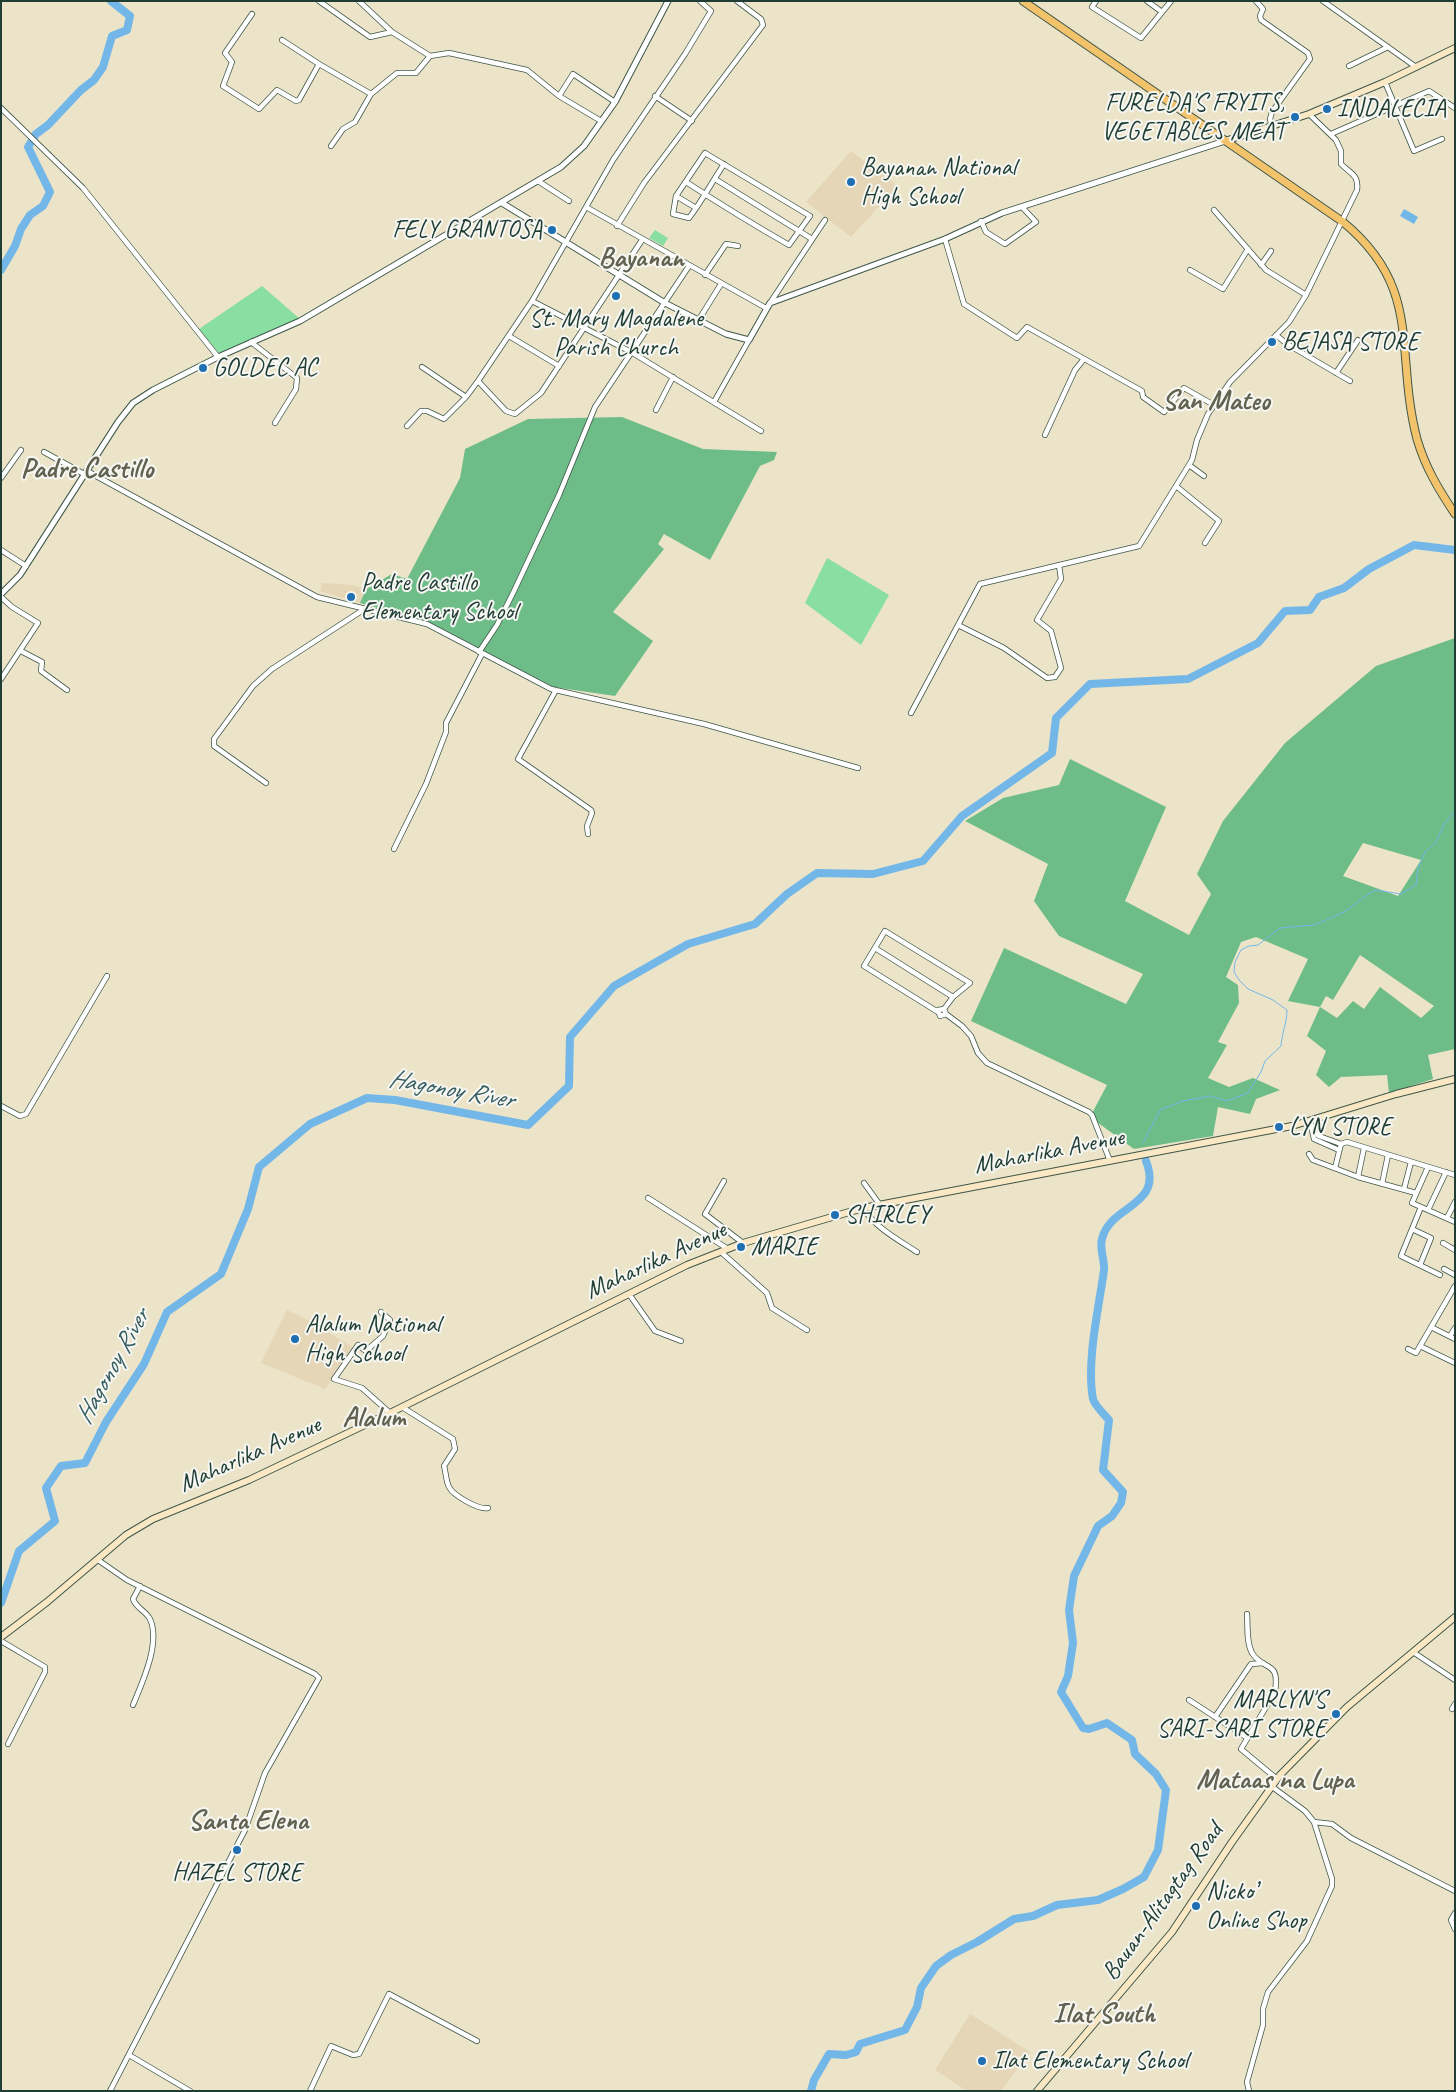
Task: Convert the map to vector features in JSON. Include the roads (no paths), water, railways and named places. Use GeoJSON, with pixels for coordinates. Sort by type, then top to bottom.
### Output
{"type":"FeatureCollection","features":[{"type":"Feature","properties":{"kind":"main road"},"geometry":{"type":"LineString","coordinates":[[1024,1],[1342,222],[1370,247],[1384,268],[1396,293],[1402,321],[1417,438],[1430,473],[1455,514]]}},
{"type":"Feature","properties":{"kind":"main road"},"geometry":{"type":"LineString","coordinates":[[1225,141],[1272,128],[1309,114],[1385,82],[1455,48]]}},
{"type":"Feature","properties":{"kind":"main road","name":"Maharlika Avenue"},"geometry":{"type":"LineString","coordinates":[[1,1639],[126,1535],[153,1519],[249,1480],[390,1414],[687,1265],[724,1250],[863,1208],[1310,1121],[1396,1094],[1455,1080]]}},
{"type":"Feature","properties":{"kind":"main road","name":"Bauan-Alitagtag Road"},"geometry":{"type":"LineString","coordinates":[[1037,2091],[1172,1932],[1277,1779],[1347,1707],[1455,1617]]}},
{"type":"Feature","properties":{"kind":"street"},"geometry":{"type":"LineString","coordinates":[[319,1],[370,37],[392,32]]}},
{"type":"Feature","properties":{"kind":"street"},"geometry":{"type":"LineString","coordinates":[[359,1],[392,32],[430,56],[449,53],[527,70],[559,96],[601,121]]}},
{"type":"Feature","properties":{"kind":"street"},"geometry":{"type":"LineString","coordinates":[[1,679],[38,622],[12,607],[1,595],[26,566],[118,422],[133,403],[153,390],[218,357],[300,321],[561,167],[584,146],[615,102],[668,1]]}},
{"type":"Feature","properties":{"kind":"street"},"geometry":{"type":"LineString","coordinates":[[408,426],[420,412],[426,411],[444,419],[466,397],[509,336],[532,301],[613,160],[685,54],[711,11],[700,1]]}},
{"type":"Feature","properties":{"kind":"street"},"geometry":{"type":"LineString","coordinates":[[617,226],[644,183],[763,26],[762,18],[737,1]]}},
{"type":"Feature","properties":{"kind":"street"},"geometry":{"type":"LineString","coordinates":[[1096,1],[1092,7],[1141,38],[1171,1]]}},
{"type":"Feature","properties":{"kind":"street"},"geometry":{"type":"LineString","coordinates":[[1147,1],[1162,12]]}},
{"type":"Feature","properties":{"kind":"street"},"geometry":{"type":"LineString","coordinates":[[1256,1],[1263,9],[1260,16],[1262,20],[1310,56],[1310,59],[1270,116],[1272,128]]}},
{"type":"Feature","properties":{"kind":"street"},"geometry":{"type":"LineString","coordinates":[[1323,1],[1416,67]]}},
{"type":"Feature","properties":{"kind":"street"},"geometry":{"type":"LineString","coordinates":[[252,14],[225,53],[232,62],[222,86],[259,109],[277,90],[296,101],[299,100],[319,64]]}},
{"type":"Feature","properties":{"kind":"street"},"geometry":{"type":"LineString","coordinates":[[282,40],[371,94]]}},
{"type":"Feature","properties":{"kind":"street"},"geometry":{"type":"LineString","coordinates":[[1349,66],[1388,47]]}},
{"type":"Feature","properties":{"kind":"street"},"geometry":{"type":"LineString","coordinates":[[331,146],[343,129],[355,122],[371,94],[397,73],[416,73],[430,56]]}},
{"type":"Feature","properties":{"kind":"street"},"geometry":{"type":"LineString","coordinates":[[559,96],[573,74],[615,102]]}},
{"type":"Feature","properties":{"kind":"street"},"geometry":{"type":"LineString","coordinates":[[1385,82],[1414,151],[1442,139]]}},
{"type":"Feature","properties":{"kind":"street"},"geometry":{"type":"LineString","coordinates":[[1331,134],[1429,91],[1455,108]]}},
{"type":"Feature","properties":{"kind":"street"},"geometry":{"type":"LineString","coordinates":[[655,96],[692,121]]}},
{"type":"Feature","properties":{"kind":"street"},"geometry":{"type":"LineString","coordinates":[[1,108],[83,188],[218,357]]}},
{"type":"Feature","properties":{"kind":"street"},"geometry":{"type":"LineString","coordinates":[[911,712],[980,584],[1139,546],[1189,465],[1197,440],[1214,406],[1230,382],[1289,322],[1306,295],[1342,222],[1357,190],[1358,182],[1356,176],[1341,164],[1341,151],[1331,134],[1309,114]]}},
{"type":"Feature","properties":{"kind":"street"},"geometry":{"type":"LineString","coordinates":[[586,207],[721,284],[768,306],[945,239],[981,221],[1225,141]]}},
{"type":"Feature","properties":{"kind":"street"},"geometry":{"type":"LineString","coordinates":[[686,182],[705,194],[789,246],[810,216],[724,164],[705,153],[676,196],[674,214],[689,218],[696,208],[705,194],[714,179],[724,164]]}},
{"type":"Feature","properties":{"kind":"street"},"geometry":{"type":"LineString","coordinates":[[714,179],[812,239]]}},
{"type":"Feature","properties":{"kind":"street"},"geometry":{"type":"LineString","coordinates":[[538,181],[569,201]]}},
{"type":"Feature","properties":{"kind":"street"},"geometry":{"type":"LineString","coordinates":[[676,196],[696,208]]}},
{"type":"Feature","properties":{"kind":"street"},"geometry":{"type":"LineString","coordinates":[[502,203],[617,275],[698,321],[726,334],[749,340]]}},
{"type":"Feature","properties":{"kind":"street"},"geometry":{"type":"LineString","coordinates":[[981,221],[986,232],[1005,244],[1036,222],[1022,207]]}},
{"type":"Feature","properties":{"kind":"street"},"geometry":{"type":"LineString","coordinates":[[1214,210],[1271,274],[1306,295]]}},
{"type":"Feature","properties":{"kind":"street"},"geometry":{"type":"LineString","coordinates":[[714,402],[768,306],[825,220]]}},
{"type":"Feature","properties":{"kind":"street"},"geometry":{"type":"LineString","coordinates":[[945,239],[964,304],[1017,338],[1027,327],[1142,391],[1143,397],[1164,412],[1184,388],[1214,406]]}},
{"type":"Feature","properties":{"kind":"street"},"geometry":{"type":"LineString","coordinates":[[478,381],[506,411],[515,414],[541,393],[586,328],[617,275],[642,240]]}},
{"type":"Feature","properties":{"kind":"street"},"geometry":{"type":"LineString","coordinates":[[705,275],[726,244],[738,246]]}},
{"type":"Feature","properties":{"kind":"street"},"geometry":{"type":"LineString","coordinates":[[1190,270],[1223,289],[1248,249]]}},
{"type":"Feature","properties":{"kind":"street"},"geometry":{"type":"LineString","coordinates":[[1261,264],[1271,251]]}},
{"type":"Feature","properties":{"kind":"street"},"geometry":{"type":"LineString","coordinates":[[394,848],[426,784],[446,732],[446,723],[480,653],[497,625],[518,582],[559,495],[595,407],[666,303],[688,266]]}},
{"type":"Feature","properties":{"kind":"street"},"geometry":{"type":"LineString","coordinates":[[698,321],[721,284]]}},
{"type":"Feature","properties":{"kind":"street"},"geometry":{"type":"LineString","coordinates":[[532,301],[632,352],[761,431]]}},
{"type":"Feature","properties":{"kind":"street"},"geometry":{"type":"LineString","coordinates":[[1276,335],[1287,344],[1350,381]]}},
{"type":"Feature","properties":{"kind":"street"},"geometry":{"type":"LineString","coordinates":[[509,336],[559,366]]}},
{"type":"Feature","properties":{"kind":"street"},"geometry":{"type":"LineString","coordinates":[[1336,373],[1358,340]]}},
{"type":"Feature","properties":{"kind":"street"},"geometry":{"type":"LineString","coordinates":[[251,342],[297,378],[296,388],[275,423]]}},
{"type":"Feature","properties":{"kind":"street"},"geometry":{"type":"LineString","coordinates":[[1045,435],[1075,370],[1084,359]]}},
{"type":"Feature","properties":{"kind":"street"},"geometry":{"type":"LineString","coordinates":[[422,367],[466,397]]}},
{"type":"Feature","properties":{"kind":"street"},"geometry":{"type":"LineString","coordinates":[[656,410],[673,377]]}},
{"type":"Feature","properties":{"kind":"street"},"geometry":{"type":"LineString","coordinates":[[1,478],[21,450]]}},
{"type":"Feature","properties":{"kind":"street"},"geometry":{"type":"LineString","coordinates":[[44,452],[86,472],[317,597],[363,610],[427,624],[480,653],[556,690],[704,724],[858,768]]}},
{"type":"Feature","properties":{"kind":"street"},"geometry":{"type":"LineString","coordinates":[[1189,465],[1204,476]]}},
{"type":"Feature","properties":{"kind":"street"},"geometry":{"type":"LineString","coordinates":[[1176,486],[1219,520],[1205,543]]}},
{"type":"Feature","properties":{"kind":"street"},"geometry":{"type":"LineString","coordinates":[[1,550],[26,566]]}},
{"type":"Feature","properties":{"kind":"street"},"geometry":{"type":"LineString","coordinates":[[958,625],[1004,648],[1047,678],[1055,677],[1061,668],[1051,631],[1037,620],[1062,579],[1059,566]]}},
{"type":"Feature","properties":{"kind":"street"},"geometry":{"type":"LineString","coordinates":[[266,783],[214,746],[214,739],[242,699],[272,669],[363,610]]}},
{"type":"Feature","properties":{"kind":"street"},"geometry":{"type":"LineString","coordinates":[[21,650],[42,662],[41,671],[67,690]]}},
{"type":"Feature","properties":{"kind":"street"},"geometry":{"type":"LineString","coordinates":[[556,690],[518,759],[591,810],[592,813],[586,826],[588,834]]}},
{"type":"Feature","properties":{"kind":"street"},"geometry":{"type":"LineString","coordinates":[[945,1012],[953,997],[970,983],[886,932],[864,966],[938,1012],[940,1009],[945,1012],[971,1036],[978,1053],[987,1063],[1089,1112],[1092,1115],[1110,1161]]}},
{"type":"Feature","properties":{"kind":"street"},"geometry":{"type":"LineString","coordinates":[[875,948],[953,997]]}},
{"type":"Feature","properties":{"kind":"street"},"geometry":{"type":"LineString","coordinates":[[1,1106],[20,1116],[26,1114],[107,976]]}},
{"type":"Feature","properties":{"kind":"street"},"geometry":{"type":"LineString","coordinates":[[1310,1121],[1313,1131],[1340,1147]]}},
{"type":"Feature","properties":{"kind":"street"},"geometry":{"type":"LineString","coordinates":[[1335,1168],[1340,1147],[1347,1142],[1455,1175]]}},
{"type":"Feature","properties":{"kind":"street"},"geometry":{"type":"LineString","coordinates":[[1358,1177],[1364,1148]]}},
{"type":"Feature","properties":{"kind":"street"},"geometry":{"type":"LineString","coordinates":[[1309,1154],[1313,1160],[1358,1177],[1416,1194]]}},
{"type":"Feature","properties":{"kind":"street"},"geometry":{"type":"LineString","coordinates":[[1382,1184],[1388,1155]]}},
{"type":"Feature","properties":{"kind":"street"},"geometry":{"type":"LineString","coordinates":[[1404,1189],[1411,1162]]}},
{"type":"Feature","properties":{"kind":"street"},"geometry":{"type":"LineString","coordinates":[[1428,1167],[1412,1203],[1455,1222]]}},
{"type":"Feature","properties":{"kind":"street"},"geometry":{"type":"LineString","coordinates":[[1428,1210],[1446,1172]]}},
{"type":"Feature","properties":{"kind":"street"},"geometry":{"type":"LineString","coordinates":[[724,1181],[705,1214],[743,1243]]}},
{"type":"Feature","properties":{"kind":"street"},"geometry":{"type":"LineString","coordinates":[[864,1183],[880,1205]]}},
{"type":"Feature","properties":{"kind":"street"},"geometry":{"type":"LineString","coordinates":[[648,1198],[724,1250],[767,1293],[772,1308],[808,1330]]}},
{"type":"Feature","properties":{"kind":"street"},"geometry":{"type":"LineString","coordinates":[[1447,1218],[1455,1202]]}},
{"type":"Feature","properties":{"kind":"street"},"geometry":{"type":"LineString","coordinates":[[1421,1207],[1401,1256],[1440,1275]]}},
{"type":"Feature","properties":{"kind":"street"},"geometry":{"type":"LineString","coordinates":[[863,1208],[870,1218],[890,1235],[917,1252]]}},
{"type":"Feature","properties":{"kind":"street"},"geometry":{"type":"LineString","coordinates":[[1412,1229],[1431,1238],[1420,1265]]}},
{"type":"Feature","properties":{"kind":"street"},"geometry":{"type":"LineString","coordinates":[[1443,1243],[1455,1250]]}},
{"type":"Feature","properties":{"kind":"street"},"geometry":{"type":"LineString","coordinates":[[1444,1270],[1455,1275]]}},
{"type":"Feature","properties":{"kind":"street"},"geometry":{"type":"LineString","coordinates":[[1408,1349],[1416,1353],[1455,1286]]}},
{"type":"Feature","properties":{"kind":"street"},"geometry":{"type":"LineString","coordinates":[[629,1294],[656,1331],[681,1341]]}},
{"type":"Feature","properties":{"kind":"street"},"geometry":{"type":"LineString","coordinates":[[381,1312],[390,1320],[383,1336],[366,1351],[358,1345],[334,1379],[362,1388],[390,1414]]}},
{"type":"Feature","properties":{"kind":"street"},"geometry":{"type":"LineString","coordinates":[[1431,1327],[1452,1338],[1455,1328]]}},
{"type":"Feature","properties":{"kind":"street"},"geometry":{"type":"LineString","coordinates":[[1420,1346],[1455,1363]]}},
{"type":"Feature","properties":{"kind":"street"},"geometry":{"type":"LineString","coordinates":[[402,1407],[453,1439],[455,1449],[444,1466],[450,1488],[471,1504],[482,1509],[488,1508]]}},
{"type":"Feature","properties":{"kind":"street"},"geometry":{"type":"LineString","coordinates":[[98,1560],[140,1586],[315,1674],[319,1678],[265,1773],[245,1830],[110,2091]]}},
{"type":"Feature","properties":{"kind":"street"},"geometry":{"type":"LineString","coordinates":[[133,1705],[147,1672],[154,1634],[150,1618],[135,1604],[134,1599],[140,1586]]}},
{"type":"Feature","properties":{"kind":"street"},"geometry":{"type":"LineString","coordinates":[[1247,1614],[1249,1645],[1252,1652],[1264,1663],[1271,1666],[1275,1674],[1275,1692],[1241,1746],[1243,1753],[1277,1779]]}},
{"type":"Feature","properties":{"kind":"street"},"geometry":{"type":"LineString","coordinates":[[1,1639],[45,1667],[45,1672],[8,1744]]}},
{"type":"Feature","properties":{"kind":"street"},"geometry":{"type":"LineString","coordinates":[[1413,1652],[1455,1680]]}},
{"type":"Feature","properties":{"kind":"street"},"geometry":{"type":"LineString","coordinates":[[1215,1717],[1251,1664],[1264,1663]]}},
{"type":"Feature","properties":{"kind":"street"},"geometry":{"type":"LineString","coordinates":[[1189,1700],[1246,1737]]}},
{"type":"Feature","properties":{"kind":"street"},"geometry":{"type":"LineString","coordinates":[[1249,2091],[1247,2082],[1250,2066],[1263,2025],[1263,2009],[1268,1992],[1307,1940],[1332,1886],[1332,1878],[1314,1822],[1305,1812],[1271,1786]]}},
{"type":"Feature","properties":{"kind":"street"},"geometry":{"type":"LineString","coordinates":[[1314,1822],[1332,1824],[1351,1838],[1455,1891]]}},
{"type":"Feature","properties":{"kind":"street"},"geometry":{"type":"LineString","coordinates":[[1455,1913],[1451,1920],[1455,1930]]}},
{"type":"Feature","properties":{"kind":"street"},"geometry":{"type":"LineString","coordinates":[[310,2091],[331,2046],[353,2055],[359,2054],[389,1994],[477,2041]]}},
{"type":"Feature","properties":{"kind":"street"},"geometry":{"type":"LineString","coordinates":[[129,2055],[190,2091]]}},
{"type":"Feature","properties":{"kind":"water"},"geometry":{"type":"Polygon","coordinates":[[[1404,209],[1418,217],[1414,224],[1400,216],[1404,209]]]}},
{"type":"Feature","properties":{"kind":"waterway"},"geometry":{"type":"LineString","coordinates":[[1,270],[15,246],[21,229],[30,215],[43,206],[50,192],[28,147],[36,134],[48,125],[81,90],[94,80],[103,67],[112,36],[127,30],[130,16],[111,1]]}},
{"type":"Feature","properties":{"kind":"waterway","name":"Hagonoy River"},"geometry":{"type":"LineString","coordinates":[[1,1603],[19,1551],[55,1521],[46,1488],[61,1466],[85,1463],[106,1422],[144,1364],[167,1312],[221,1274],[248,1209],[259,1167],[310,1124],[367,1098],[395,1100],[528,1125],[569,1086],[570,1037],[614,986],[688,944],[755,924],[787,894],[817,873],[873,874],[923,861],[962,816],[1052,753],[1056,718],[1090,684],[1188,679],[1258,643],[1285,611],[1310,610],[1319,597],[1344,588],[1369,569],[1414,545],[1455,550]]}},
{"type":"Feature","properties":{"kind":"waterway"},"geometry":{"type":"LineString","coordinates":[[1143,1143],[1160,1110],[1183,1101],[1210,1096],[1227,1101],[1248,1093],[1261,1072],[1265,1061],[1281,1046],[1287,1010],[1273,1000],[1248,989],[1239,980],[1234,972],[1235,962],[1241,950],[1249,946],[1258,945],[1280,928],[1313,925],[1326,920],[1346,911],[1376,890],[1401,894],[1416,885],[1418,868],[1425,852],[1436,842],[1445,822],[1455,812]]}},
{"type":"Feature","properties":{"kind":"waterway"},"geometry":{"type":"LineString","coordinates":[[811,2091],[814,2080],[829,2054],[846,2055],[856,2052],[860,2044],[905,2030],[917,2007],[921,1988],[936,1966],[951,1955],[977,1942],[1014,1919],[1033,1916],[1057,1905],[1098,1900],[1123,1889],[1144,1877],[1158,1850],[1166,1790],[1156,1774],[1135,1754],[1132,1740],[1107,1723],[1089,1729],[1083,1728],[1061,1692],[1068,1676],[1073,1643],[1069,1610],[1074,1576],[1098,1526],[1112,1516],[1121,1503],[1123,1492],[1103,1470],[1109,1420],[1094,1402],[1091,1384],[1094,1334],[1104,1270],[1101,1243],[1107,1227],[1142,1197],[1148,1188],[1150,1176],[1146,1161]]}},
{"type":"Feature","properties":{"kind":"place","name":"INDALECIA"},"geometry":{"type":"Point","coordinates":[1327,109]}},
{"type":"Feature","properties":{"kind":"place","name":"FURELDA'S FRYITS, VEGETABLES MEAT"},"geometry":{"type":"Point","coordinates":[1295,117]}},
{"type":"Feature","properties":{"kind":"place","name":"Bayanan National High School"},"geometry":{"type":"Point","coordinates":[851,182]}},
{"type":"Feature","properties":{"kind":"place","name":"FELY GRANTOSA"},"geometry":{"type":"Point","coordinates":[552,230]}},
{"type":"Feature","properties":{"kind":"place","name":"St. Mary Magdalene Parish Church"},"geometry":{"type":"Point","coordinates":[616,296]}},
{"type":"Feature","properties":{"kind":"place","name":"BEJASA STORE"},"geometry":{"type":"Point","coordinates":[1272,342]}},
{"type":"Feature","properties":{"kind":"place","name":"GOLDEC AC"},"geometry":{"type":"Point","coordinates":[203,368]}},
{"type":"Feature","properties":{"kind":"place","name":"Padre Castillo Elementary School"},"geometry":{"type":"Point","coordinates":[351,597]}},
{"type":"Feature","properties":{"kind":"place","name":"LYN STORE"},"geometry":{"type":"Point","coordinates":[1279,1127]}},
{"type":"Feature","properties":{"kind":"place","name":"SHIRLEY"},"geometry":{"type":"Point","coordinates":[835,1215]}},
{"type":"Feature","properties":{"kind":"place","name":"MARIE"},"geometry":{"type":"Point","coordinates":[741,1247]}},
{"type":"Feature","properties":{"kind":"place","name":"Alalum National High School"},"geometry":{"type":"Point","coordinates":[295,1339]}},
{"type":"Feature","properties":{"kind":"place","name":"MARLYN'S SARI-SARI STORE"},"geometry":{"type":"Point","coordinates":[1336,1714]}},
{"type":"Feature","properties":{"kind":"place","name":"HAZEL STORE"},"geometry":{"type":"Point","coordinates":[237,1850]}},
{"type":"Feature","properties":{"kind":"place","name":"Nicko’ Online Shop"},"geometry":{"type":"Point","coordinates":[1196,1906]}},
{"type":"Feature","properties":{"kind":"place","name":"Ilat Elementary School"},"geometry":{"type":"Point","coordinates":[982,2061]}},
{"type":"Feature","properties":{"kind":"district","name":"Bayanan"},"geometry":{"type":"Point","coordinates":[641,259]}},
{"type":"Feature","properties":{"kind":"district","name":"San Mateo"},"geometry":{"type":"Point","coordinates":[1216,402]}},
{"type":"Feature","properties":{"kind":"district","name":"Padre Castillo"},"geometry":{"type":"Point","coordinates":[87,470]}},
{"type":"Feature","properties":{"kind":"district","name":"Alalum"},"geometry":{"type":"Point","coordinates":[374,1419]}},
{"type":"Feature","properties":{"kind":"district","name":"Mataas na Lupa"},"geometry":{"type":"Point","coordinates":[1275,1781]}},
{"type":"Feature","properties":{"kind":"district","name":"Santa Elena"},"geometry":{"type":"Point","coordinates":[248,1822]}},
{"type":"Feature","properties":{"kind":"district","name":"Ilat South"},"geometry":{"type":"Point","coordinates":[1104,2015]}}]}
